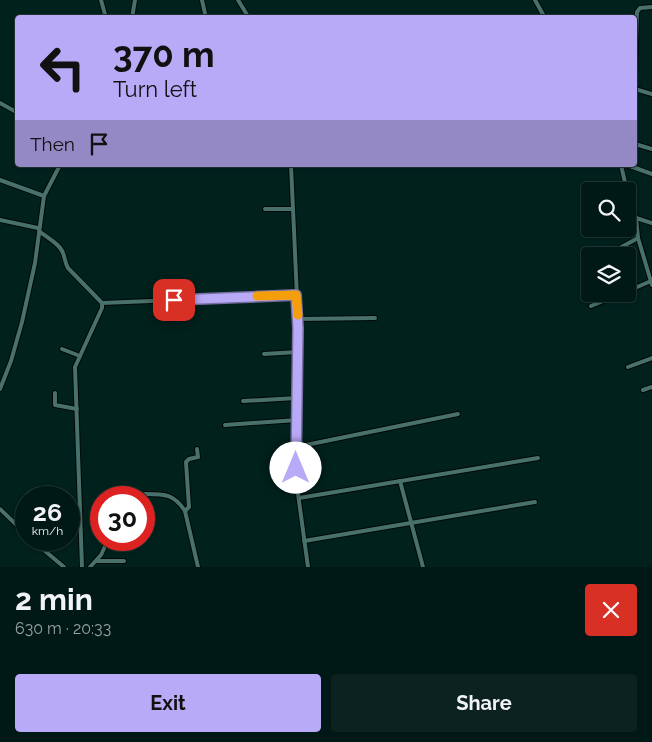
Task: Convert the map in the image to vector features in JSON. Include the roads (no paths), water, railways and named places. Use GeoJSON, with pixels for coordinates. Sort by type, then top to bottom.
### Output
{"type":"FeatureCollection","features":[{"type":"Feature","properties":{"kind":"street"},"geometry":{"type":"LineString","coordinates":[[102,0],[105,15]]}},
{"type":"Feature","properties":{"kind":"street"},"geometry":{"type":"LineString","coordinates":[[132,15],[135,0]]}},
{"type":"Feature","properties":{"kind":"street"},"geometry":{"type":"LineString","coordinates":[[202,0],[205,15]]}},
{"type":"Feature","properties":{"kind":"street"},"geometry":{"type":"LineString","coordinates":[[239,0],[247,15]]}},
{"type":"Feature","properties":{"kind":"street"},"geometry":{"type":"LineString","coordinates":[[535,0],[543,15]]}},
{"type":"Feature","properties":{"kind":"street"},"geometry":{"type":"LineString","coordinates":[[637,15],[640,8],[652,7]]}},
{"type":"Feature","properties":{"kind":"street"},"geometry":{"type":"LineString","coordinates":[[637,90],[652,94]]}},
{"type":"Feature","properties":{"kind":"street"},"geometry":{"type":"LineString","coordinates":[[0,103],[15,111]]}},
{"type":"Feature","properties":{"kind":"street"},"geometry":{"type":"LineString","coordinates":[[637,145],[652,149]]}},
{"type":"Feature","properties":{"kind":"street"},"geometry":{"type":"LineString","coordinates":[[0,389],[11,361],[22,322],[34,264],[44,196],[59,167]]}},
{"type":"Feature","properties":{"kind":"street"},"geometry":{"type":"LineString","coordinates":[[290,167],[298,319],[296,479],[308,567]]}},
{"type":"Feature","properties":{"kind":"street"},"geometry":{"type":"LineString","coordinates":[[621,167],[625,182]]}},
{"type":"Feature","properties":{"kind":"street"},"geometry":{"type":"LineString","coordinates":[[633,167],[652,174]]}},
{"type":"Feature","properties":{"kind":"street"},"geometry":{"type":"LineString","coordinates":[[0,180],[44,196]]}},
{"type":"Feature","properties":{"kind":"street"},"geometry":{"type":"LineString","coordinates":[[265,209],[293,209]]}},
{"type":"Feature","properties":{"kind":"street"},"geometry":{"type":"LineString","coordinates":[[636,288],[651,283],[638,238],[636,218],[652,222]]}},
{"type":"Feature","properties":{"kind":"street"},"geometry":{"type":"LineString","coordinates":[[0,220],[39,230],[63,251],[68,268],[102,303],[296,295]]}},
{"type":"Feature","properties":{"kind":"street"},"geometry":{"type":"LineString","coordinates":[[622,247],[638,238]]}},
{"type":"Feature","properties":{"kind":"street"},"geometry":{"type":"LineString","coordinates":[[591,306],[601,302]]}},
{"type":"Feature","properties":{"kind":"street"},"geometry":{"type":"LineString","coordinates":[[82,567],[76,367],[102,308],[102,303]]}},
{"type":"Feature","properties":{"kind":"street"},"geometry":{"type":"LineString","coordinates":[[298,319],[375,318]]}},
{"type":"Feature","properties":{"kind":"street"},"geometry":{"type":"LineString","coordinates":[[62,349],[80,356]]}},
{"type":"Feature","properties":{"kind":"street"},"geometry":{"type":"LineString","coordinates":[[264,354],[298,352]]}},
{"type":"Feature","properties":{"kind":"street"},"geometry":{"type":"LineString","coordinates":[[628,367],[652,358]]}},
{"type":"Feature","properties":{"kind":"street"},"geometry":{"type":"LineString","coordinates":[[643,390],[652,387]]}},
{"type":"Feature","properties":{"kind":"street"},"geometry":{"type":"LineString","coordinates":[[55,393],[55,406],[77,409]]}},
{"type":"Feature","properties":{"kind":"street"},"geometry":{"type":"LineString","coordinates":[[244,401],[297,398]]}},
{"type":"Feature","properties":{"kind":"street"},"geometry":{"type":"LineString","coordinates":[[296,447],[458,414]]}},
{"type":"Feature","properties":{"kind":"street"},"geometry":{"type":"LineString","coordinates":[[225,425],[297,420]]}},
{"type":"Feature","properties":{"kind":"street"},"geometry":{"type":"LineString","coordinates":[[185,511],[188,507],[186,462],[189,459],[198,457],[197,449]]}},
{"type":"Feature","properties":{"kind":"street"},"geometry":{"type":"LineString","coordinates":[[298,498],[538,458]]}},
{"type":"Feature","properties":{"kind":"street"},"geometry":{"type":"LineString","coordinates":[[400,481],[423,567]]}},
{"type":"Feature","properties":{"kind":"street"},"geometry":{"type":"LineString","coordinates":[[155,494],[162,494],[177,500],[185,511],[198,567]]}},
{"type":"Feature","properties":{"kind":"street"},"geometry":{"type":"LineString","coordinates":[[304,540],[534,502]]}},
{"type":"Feature","properties":{"kind":"street"},"geometry":{"type":"LineString","coordinates":[[0,509],[15,523]]}},
{"type":"Feature","properties":{"kind":"street"},"geometry":{"type":"LineString","coordinates":[[45,551],[64,567]]}},
{"type":"Feature","properties":{"kind":"street"},"geometry":{"type":"LineString","coordinates":[[90,567],[97,561],[102,551]]}},
{"type":"Feature","properties":{"kind":"street"},"geometry":{"type":"LineString","coordinates":[[97,561],[124,561]]}}]}
